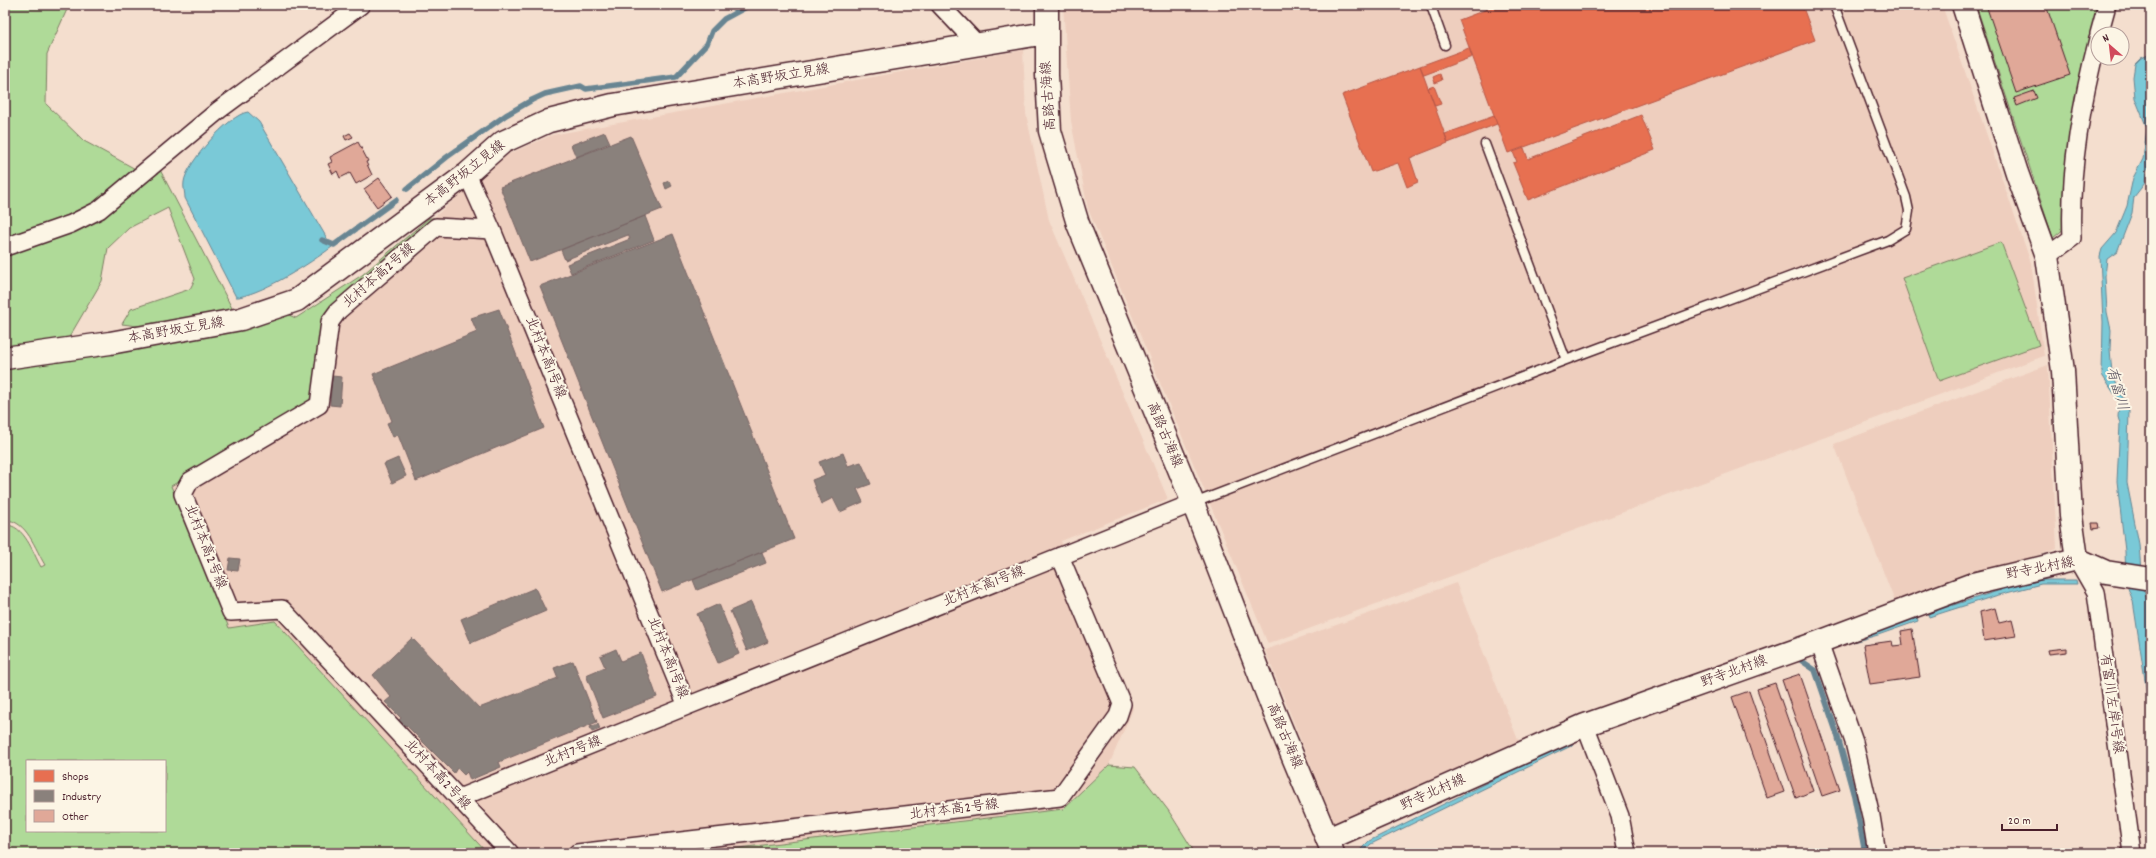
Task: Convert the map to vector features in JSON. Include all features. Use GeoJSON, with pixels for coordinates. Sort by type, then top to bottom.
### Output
{"type":"FeatureCollection","features":[{"type":"Feature","properties":{"kind":"street"},"geometry":{"type":"LineString","coordinates":[[5,247],[71,224],[98,210],[219,110],[361,5]]}},
{"type":"Feature","properties":{"kind":"street"},"geometry":{"type":"LineString","coordinates":[[940,5],[977,44]]}},
{"type":"Feature","properties":{"kind":"street","name":"高路古海線"},"geometry":{"type":"LineString","coordinates":[[1047,5],[1046,33],[1050,131],[1078,224],[1193,503],[1273,709],[1331,846]]}},
{"type":"Feature","properties":{"kind":"street"},"geometry":{"type":"LineString","coordinates":[[1963,5],[2017,173],[2047,256],[2063,371],[2071,516],[2077,559]]}},
{"type":"Feature","properties":{"kind":"street"},"geometry":{"type":"LineString","coordinates":[[2102,26],[2107,5]]}},
{"type":"Feature","properties":{"kind":"street","name":"本高野坂立見線"},"geometry":{"type":"LineString","coordinates":[[5,358],[110,343],[241,319],[297,300],[467,174],[503,142],[549,121],[613,105],[1046,33]]}},
{"type":"Feature","properties":{"kind":"street"},"geometry":{"type":"LineString","coordinates":[[2047,256],[2072,238],[2072,178],[2079,126],[2092,66]]}},
{"type":"Feature","properties":{"kind":"street","name":"北村本高1号線"},"geometry":{"type":"LineString","coordinates":[[467,174],[492,230],[687,706],[1193,503]]}},
{"type":"Feature","properties":{"kind":"street","name":"北村本高2号線"},"geometry":{"type":"LineString","coordinates":[[492,230],[436,227],[338,311],[330,322],[319,404],[190,481],[184,494],[232,612],[282,609],[510,853]]}},
{"type":"Feature","properties":{"kind":"street","name":"北村本高2号線"},"geometry":{"type":"LineString","coordinates":[[577,853],[1060,797],[1118,716],[1122,704],[1060,556]]}},
{"type":"Feature","properties":{"kind":"street","name":"野寺北村線"},"geometry":{"type":"LineString","coordinates":[[1331,846],[1585,725],[1819,642],[1973,584],[2077,559],[2106,572],[2151,579]]}},
{"type":"Feature","properties":{"kind":"street","name":"有富川左岸1号線"},"geometry":{"type":"LineString","coordinates":[[2077,559],[2096,592],[2132,853]]}},
{"type":"Feature","properties":{"kind":"street"},"geometry":{"type":"LineString","coordinates":[[1819,642],[1854,742],[1871,816],[1876,853]]}},
{"type":"Feature","properties":{"kind":"street","name":"北村7号線"},"geometry":{"type":"LineString","coordinates":[[459,798],[687,706]]}},
{"type":"Feature","properties":{"kind":"street"},"geometry":{"type":"LineString","coordinates":[[1585,725],[1620,816],[1627,853]]}},
{"type":"Feature","properties":{"kind":"lane"},"geometry":{"type":"LineString","coordinates":[[1433,5],[1431,6],[1445,45]]}},
{"type":"Feature","properties":{"kind":"lane"},"geometry":{"type":"LineString","coordinates":[[1193,503],[1566,360],[1888,240],[1906,228],[1909,211],[1906,197],[1834,5]]}},
{"type":"Feature","properties":{"kind":"lane"},"geometry":{"type":"LineString","coordinates":[[1486,144],[1566,360]]}},
{"type":"Feature","properties":{"kind":"shaded area"},"geometry":{"type":"Polygon","coordinates":[[[1063,5],[1942,5],[2031,263],[2044,356],[1268,644],[1088,209],[1071,121],[1063,5]]]}},
{"type":"Feature","properties":{"kind":"shaded area"},"geometry":{"type":"Polygon","coordinates":[[[1023,50],[1026,114],[1049,220],[1168,499],[1061,541],[1133,709],[1109,765],[1063,809],[697,853],[487,853],[275,621],[229,629],[171,486],[306,406],[321,332],[322,317],[502,157],[552,135],[1023,50]]]}},
{"type":"Feature","properties":{"kind":"shaded area"},"geometry":{"type":"Polygon","coordinates":[[[2048,365],[2057,549],[1895,602],[1834,444],[2048,365]]]}},
{"type":"Feature","properties":{"kind":"shaded area"},"geometry":{"type":"Polygon","coordinates":[[[1456,583],[1520,745],[1334,824],[1265,650],[1456,583]]]}},
{"type":"Feature","properties":{"kind":"green space"},"geometry":{"type":"Polygon","coordinates":[[[5,5],[69,5],[47,54],[46,104],[84,141],[141,172],[96,208],[5,242],[5,5]]]}},
{"type":"Feature","properties":{"kind":"green space"},"geometry":{"type":"Polygon","coordinates":[[[1976,5],[2101,5],[2098,26],[2090,26],[2091,66],[2065,228],[2053,238],[1976,5]]]}},
{"type":"Feature","properties":{"kind":"green space"},"geometry":{"type":"Polygon","coordinates":[[[158,166],[234,312],[152,328],[122,324],[131,309],[190,289],[195,279],[168,208],[129,228],[108,248],[102,281],[67,341],[5,352],[5,249],[39,240],[158,166]]]}},
{"type":"Feature","properties":{"kind":"green space"},"geometry":{"type":"Polygon","coordinates":[[[429,218],[434,218],[322,316],[314,392],[306,406],[171,486],[229,628],[275,621],[487,853],[5,853],[5,525],[18,529],[23,534],[41,567],[45,565],[30,536],[25,530],[13,521],[5,520],[5,370],[93,355],[284,313],[296,318],[362,275],[429,218]]]}},
{"type":"Feature","properties":{"kind":"green space"},"geometry":{"type":"Polygon","coordinates":[[[2001,242],[2039,345],[1939,381],[1902,278],[2001,242]]]}},
{"type":"Feature","properties":{"kind":"green space"},"geometry":{"type":"Polygon","coordinates":[[[1109,765],[1135,767],[1168,810],[1195,853],[697,853],[1063,809],[1109,765]]]}},
{"type":"Feature","properties":{"kind":"water","name":"有富川"},"geometry":{"type":"Polygon","coordinates":[[[2151,54],[2151,163],[2146,172],[2145,183],[2134,197],[2132,213],[2117,252],[2107,259],[2105,276],[2107,312],[2111,330],[2110,349],[2112,374],[2129,411],[2127,483],[2139,544],[2142,586],[2151,610],[2151,719],[2133,601],[2126,583],[2125,551],[2117,481],[2120,424],[2118,417],[2119,401],[2102,375],[2103,322],[2100,256],[2102,249],[2116,233],[2127,206],[2133,178],[2143,159],[2147,128],[2135,98],[2133,77],[2135,64],[2141,58],[2151,54]]]}},
{"type":"Feature","properties":{"kind":"water"},"geometry":{"type":"Polygon","coordinates":[[[248,112],[259,122],[332,247],[300,269],[275,283],[250,294],[236,297],[185,198],[184,184],[192,164],[200,152],[230,121],[248,112]]]}},
{"type":"Feature","properties":{"kind":"water"},"geometry":{"type":"Polygon","coordinates":[[[2041,580],[2076,580],[2077,584],[2041,584],[1995,596],[1929,617],[1928,613],[2004,589],[2041,580]]]}},
{"type":"Feature","properties":{"kind":"water"},"geometry":{"type":"Polygon","coordinates":[[[1917,617],[1918,621],[1878,635],[1835,647],[1834,644],[1879,631],[1917,617]]]}},
{"type":"Feature","properties":{"kind":"water"},"geometry":{"type":"Polygon","coordinates":[[[1571,741],[1573,745],[1371,844],[1361,853],[1357,853],[1369,841],[1571,741]]]}},
{"type":"Feature","properties":{"kind":"building: Shops"},"geometry":{"type":"Polygon","coordinates":[[[1498,5],[1802,5],[1815,40],[1508,153],[1459,20],[1498,5]]]}},
{"type":"Feature","properties":{"kind":"building: Shops"},"geometry":{"type":"Polygon","coordinates":[[[1469,48],[1472,57],[1424,75],[1420,66],[1469,48]]]}},
{"type":"Feature","properties":{"kind":"building: Shops"},"geometry":{"type":"Polygon","coordinates":[[[1420,66],[1448,143],[1410,158],[1418,182],[1407,187],[1398,163],[1371,172],[1342,95],[1420,66]]]}},
{"type":"Feature","properties":{"kind":"building: Shops"},"geometry":{"type":"Polygon","coordinates":[[[1440,74],[1442,80],[1435,83],[1433,77],[1440,74]]]}},
{"type":"Feature","properties":{"kind":"building: Shops"},"geometry":{"type":"Polygon","coordinates":[[[1434,86],[1441,104],[1435,106],[1428,88],[1434,86]]]}},
{"type":"Feature","properties":{"kind":"building: Shops"},"geometry":{"type":"Polygon","coordinates":[[[1641,115],[1655,150],[1528,200],[1513,163],[1517,162],[1513,152],[1524,148],[1528,159],[1641,115]]]}},
{"type":"Feature","properties":{"kind":"building: Shops"},"geometry":{"type":"Polygon","coordinates":[[[1494,116],[1497,124],[1448,143],[1445,134],[1494,116]]]}},
{"type":"Feature","properties":{"kind":"building: Industry"},"geometry":{"type":"Polygon","coordinates":[[[605,132],[610,143],[576,157],[571,145],[605,132]]]}},
{"type":"Feature","properties":{"kind":"building: Industry"},"geometry":{"type":"Polygon","coordinates":[[[631,136],[662,209],[530,262],[500,187],[631,136]]]}},
{"type":"Feature","properties":{"kind":"building: Industry"},"geometry":{"type":"Polygon","coordinates":[[[669,181],[672,186],[666,189],[664,183],[669,181]]]}},
{"type":"Feature","properties":{"kind":"building: Industry"},"geometry":{"type":"Polygon","coordinates":[[[645,216],[654,240],[571,273],[567,264],[630,239],[628,235],[565,260],[561,250],[645,216]]]}},
{"type":"Feature","properties":{"kind":"building: Industry"},"geometry":{"type":"Polygon","coordinates":[[[673,234],[794,539],[662,592],[540,286],[673,234]]]}},
{"type":"Feature","properties":{"kind":"building: Industry"},"geometry":{"type":"Polygon","coordinates":[[[499,309],[544,428],[416,481],[398,435],[393,437],[387,423],[392,421],[373,374],[477,332],[471,318],[499,309]]]}},
{"type":"Feature","properties":{"kind":"building: Industry"},"geometry":{"type":"Polygon","coordinates":[[[332,376],[342,377],[340,406],[330,405],[332,376]]]}},
{"type":"Feature","properties":{"kind":"building: Industry"},"geometry":{"type":"Polygon","coordinates":[[[843,453],[848,466],[861,462],[871,484],[857,489],[863,502],[840,512],[833,498],[821,504],[812,480],[825,475],[819,462],[843,453]]]}},
{"type":"Feature","properties":{"kind":"building: Industry"},"geometry":{"type":"Polygon","coordinates":[[[398,458],[406,476],[392,483],[384,464],[398,458]]]}},
{"type":"Feature","properties":{"kind":"building: Industry"},"geometry":{"type":"Polygon","coordinates":[[[762,552],[766,563],[697,590],[693,580],[762,552]]]}},
{"type":"Feature","properties":{"kind":"building: Industry"},"geometry":{"type":"Polygon","coordinates":[[[230,558],[240,559],[238,571],[228,570],[230,558]]]}},
{"type":"Feature","properties":{"kind":"building: Industry"},"geometry":{"type":"Polygon","coordinates":[[[535,588],[546,611],[471,643],[461,619],[535,588]]]}},
{"type":"Feature","properties":{"kind":"building: Industry"},"geometry":{"type":"Polygon","coordinates":[[[751,602],[768,642],[747,651],[730,611],[751,602]]]}},
{"type":"Feature","properties":{"kind":"building: Industry"},"geometry":{"type":"Polygon","coordinates":[[[719,604],[739,654],[718,663],[697,614],[719,604]]]}},
{"type":"Feature","properties":{"kind":"building: Industry"},"geometry":{"type":"Polygon","coordinates":[[[412,638],[479,708],[558,678],[554,668],[573,661],[597,722],[499,762],[501,767],[470,780],[467,772],[464,775],[457,768],[454,773],[406,725],[402,728],[398,721],[401,718],[385,702],[391,697],[373,675],[412,638]]]}},
{"type":"Feature","properties":{"kind":"building: Industry"},"geometry":{"type":"Polygon","coordinates":[[[616,649],[621,661],[641,653],[657,697],[603,718],[586,675],[605,667],[600,656],[616,649]]]}},
{"type":"Feature","properties":{"kind":"building: Industry"},"geometry":{"type":"Polygon","coordinates":[[[598,724],[600,729],[592,732],[590,727],[598,724]]]}},
{"type":"Feature","properties":{"kind":"building: Other"},"geometry":{"type":"Polygon","coordinates":[[[1986,5],[2046,5],[2070,75],[2016,93],[1986,5]]]}},
{"type":"Feature","properties":{"kind":"building: Other"},"geometry":{"type":"Polygon","coordinates":[[[2034,91],[2037,98],[2017,106],[2014,98],[2034,91]]]}},
{"type":"Feature","properties":{"kind":"building: Other"},"geometry":{"type":"Polygon","coordinates":[[[350,133],[353,137],[346,140],[344,136],[350,133]]]}},
{"type":"Feature","properties":{"kind":"building: Other"},"geometry":{"type":"Polygon","coordinates":[[[358,142],[368,161],[366,162],[372,175],[356,184],[350,173],[340,178],[337,171],[333,174],[328,164],[332,162],[330,157],[358,142]]]}},
{"type":"Feature","properties":{"kind":"building: Other"},"geometry":{"type":"Polygon","coordinates":[[[379,178],[392,196],[377,207],[364,189],[379,178]]]}},
{"type":"Feature","properties":{"kind":"building: Other"},"geometry":{"type":"Polygon","coordinates":[[[2092,523],[2098,523],[2099,528],[2093,529],[2092,523]]]}},
{"type":"Feature","properties":{"kind":"building: Other"},"geometry":{"type":"Polygon","coordinates":[[[1995,608],[1999,623],[2012,620],[2016,636],[1984,641],[1980,612],[1995,608]]]}},
{"type":"Feature","properties":{"kind":"building: Other"},"geometry":{"type":"Polygon","coordinates":[[[1912,629],[1920,677],[1870,684],[1863,645],[1892,641],[1893,646],[1903,645],[1901,631],[1912,629]]]}},
{"type":"Feature","properties":{"kind":"building: Other"},"geometry":{"type":"Polygon","coordinates":[[[2067,648],[2067,652],[2049,654],[2048,650],[2067,648]]]}},
{"type":"Feature","properties":{"kind":"building: Other"},"geometry":{"type":"Polygon","coordinates":[[[1800,674],[1840,790],[1822,796],[1782,680],[1800,674]]]}},
{"type":"Feature","properties":{"kind":"building: Other"},"geometry":{"type":"Polygon","coordinates":[[[1775,683],[1813,791],[1796,798],[1757,689],[1775,683]]]}},
{"type":"Feature","properties":{"kind":"building: Other"},"geometry":{"type":"Polygon","coordinates":[[[1749,691],[1784,792],[1767,798],[1732,697],[1749,691]]]}},
{"type":"Feature","properties":{"kind":"waterway"},"geometry":{"type":"LineString","coordinates":[[407,189],[447,157],[506,115],[545,94],[581,86],[586,89],[676,77],[707,44],[712,31],[724,19],[750,5]]}},
{"type":"Feature","properties":{"kind":"waterway"},"geometry":{"type":"LineString","coordinates":[[322,240],[334,245],[396,200]]}},
{"type":"Feature","properties":{"kind":"waterway"},"geometry":{"type":"LineString","coordinates":[[1796,660],[1799,659],[1815,670],[1837,734],[1854,796],[1865,853]]}}]}
